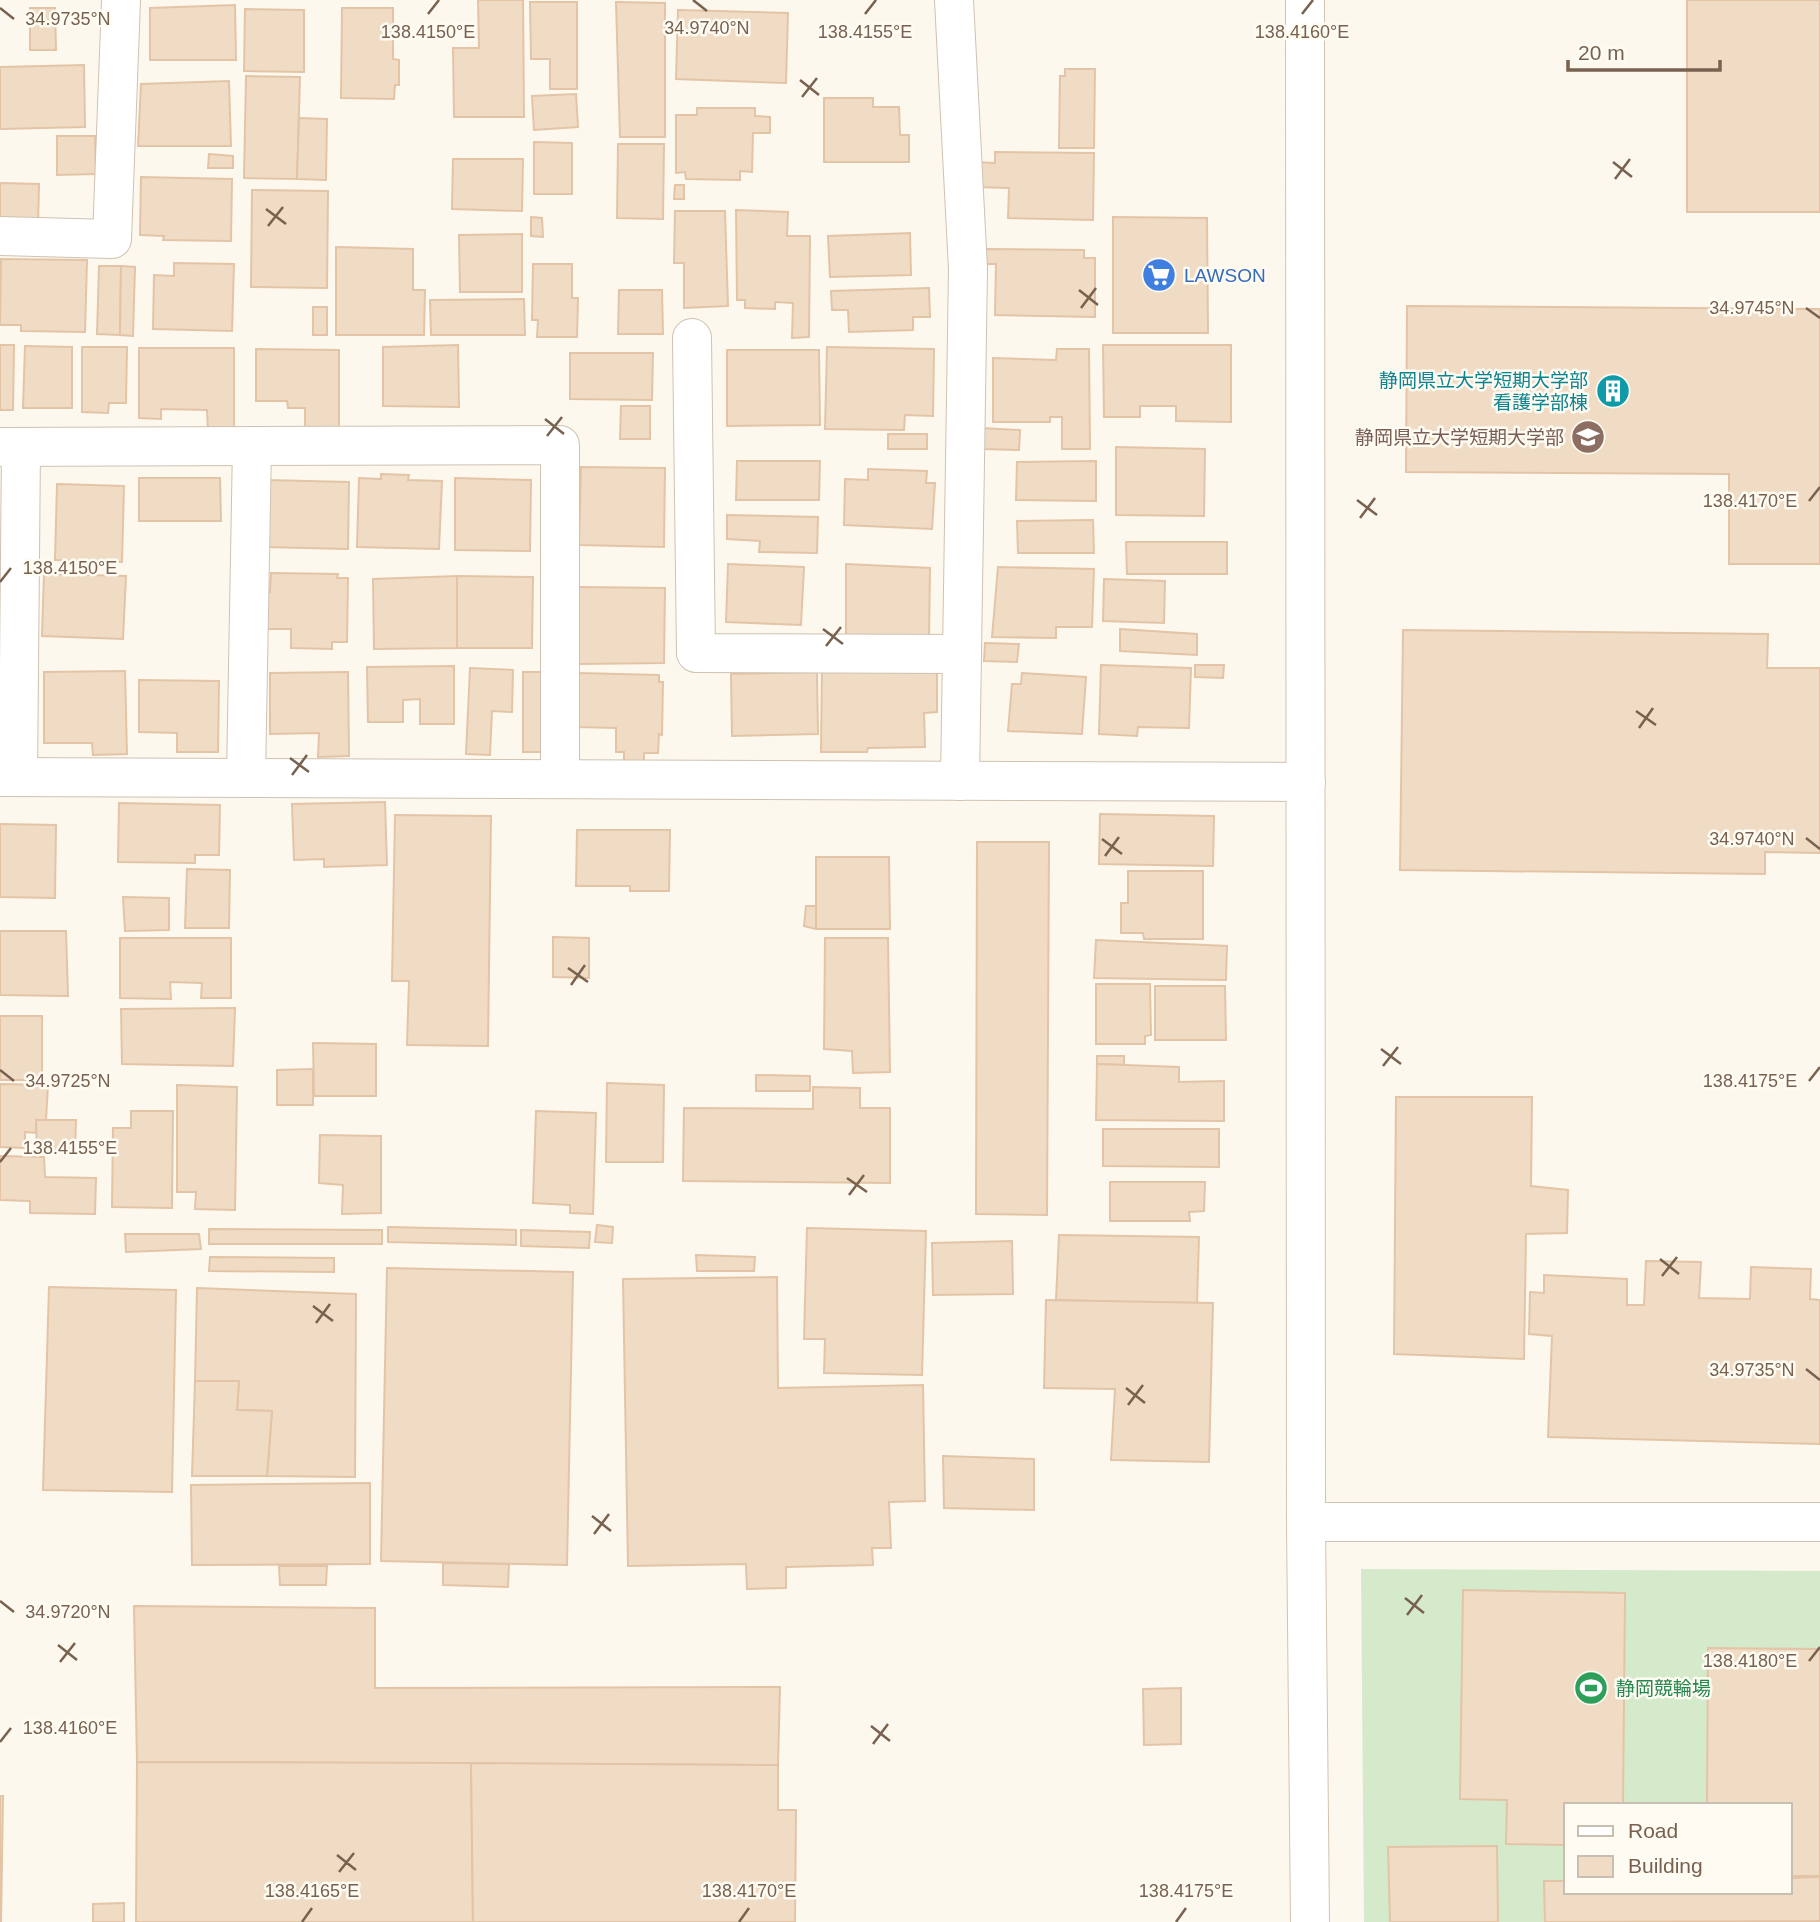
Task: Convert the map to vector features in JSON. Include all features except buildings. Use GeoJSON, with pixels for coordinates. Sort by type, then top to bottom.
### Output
{"type":"FeatureCollection","features":[{"type":"Feature","properties":{"kind":"street"},"geometry":{"type":"LineString","coordinates":[[0,236],[112,239],[121,0]]}},
{"type":"Feature","properties":{"kind":"street"},"geometry":{"type":"LineString","coordinates":[[954,0],[968,269],[960,781]]}},
{"type":"Feature","properties":{"kind":"street"},"geometry":{"type":"LineString","coordinates":[[1305,0],[1306,1522],[1310,1922]]}},
{"type":"Feature","properties":{"kind":"street"},"geometry":{"type":"LineString","coordinates":[[692,338],[696,653],[962,654]]}},
{"type":"Feature","properties":{"kind":"street"},"geometry":{"type":"LineString","coordinates":[[561,779],[560,445],[11,447],[9,777],[1306,782]]}},
{"type":"Feature","properties":{"kind":"street"},"geometry":{"type":"LineString","coordinates":[[246,778],[252,446]]}},
{"type":"Feature","properties":{"kind":"street"},"geometry":{"type":"LineString","coordinates":[[1306,1522],[1820,1522]]}},
{"type":"Feature","properties":{"kind":"green space","name":"静岡競輪場"},"geometry":{"type":"Polygon","coordinates":[[[1361,1569],[1820,1571],[1820,1922],[1364,1922],[1361,1569]]]}},
{"type":"Feature","properties":{"kind":"place","name":"LAWSON"},"geometry":{"type":"Point","coordinates":[1159,275]}},
{"type":"Feature","properties":{"kind":"place","name":"静岡県立大学短期大学部 看護学部棟"},"geometry":{"type":"Point","coordinates":[1613,391]}},
{"type":"Feature","properties":{"kind":"place","name":"静岡県立大学短期大学部"},"geometry":{"type":"Point","coordinates":[1588,437]}},
{"type":"Feature","properties":{"kind":"place","name":"静岡競輪場"},"geometry":{"type":"Point","coordinates":[1591,1688]}}]}
